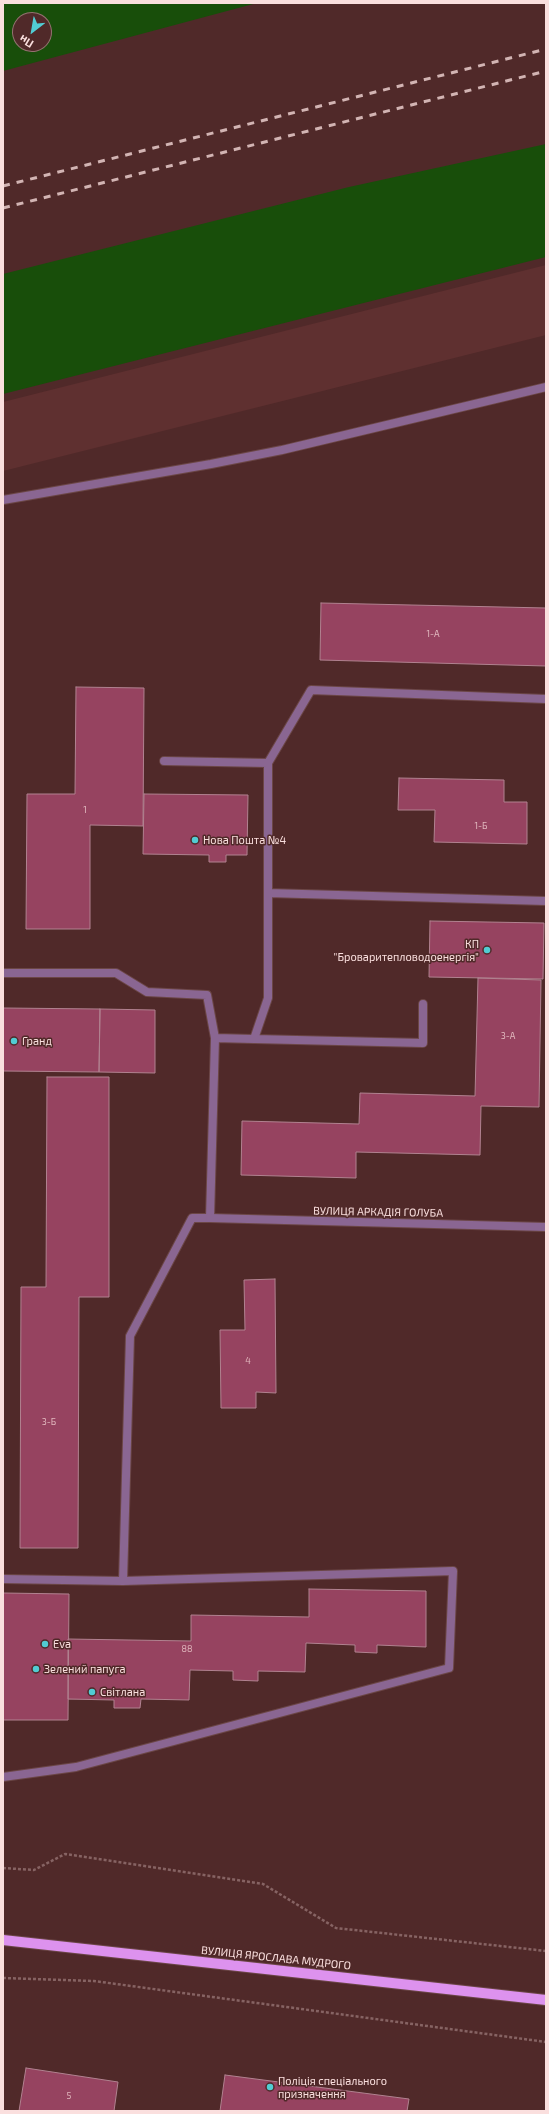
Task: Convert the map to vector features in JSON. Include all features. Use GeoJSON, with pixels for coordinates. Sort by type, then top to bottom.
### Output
{"type":"FeatureCollection","features":[{"type":"Feature","properties":{"kind":"main road","name":"ВУЛИЦЯ ЯРОСЛАВА МУДРОГО"},"geometry":{"type":"LineString","coordinates":[[3,1940],[546,2000]]}},
{"type":"Feature","properties":{"kind":"street"},"geometry":{"type":"LineString","coordinates":[[3,500],[233,460],[546,387]]}},
{"type":"Feature","properties":{"kind":"street"},"geometry":{"type":"LineString","coordinates":[[254,1038],[268,998],[268,763],[311,690],[546,699]]}},
{"type":"Feature","properties":{"kind":"street"},"geometry":{"type":"LineString","coordinates":[[164,761],[268,763]]}},
{"type":"Feature","properties":{"kind":"street"},"geometry":{"type":"LineString","coordinates":[[268,893],[546,901]]}},
{"type":"Feature","properties":{"kind":"street"},"geometry":{"type":"LineString","coordinates":[[3,973],[116,973],[147,992],[207,995],[215,1038],[210,1218]]}},
{"type":"Feature","properties":{"kind":"street"},"geometry":{"type":"LineString","coordinates":[[215,1038],[423,1042],[423,1004]]}},
{"type":"Feature","properties":{"kind":"street","name":"ВУЛИЦЯ АРКАДІЯ ГОЛУБА"},"geometry":{"type":"LineString","coordinates":[[122,1581],[130,1336],[192,1218],[546,1227]]}},
{"type":"Feature","properties":{"kind":"street"},"geometry":{"type":"LineString","coordinates":[[3,1579],[122,1581],[453,1571],[449,1668],[76,1767],[3,1778]]}},
{"type":"Feature","properties":{"kind":"path"},"geometry":{"type":"LineString","coordinates":[[3,1868],[34,1870],[65,1854],[263,1884],[336,1928],[546,1951]]}},
{"type":"Feature","properties":{"kind":"path"},"geometry":{"type":"LineString","coordinates":[[3,1978],[94,1981],[546,2042]]}},
{"type":"Feature","properties":{"kind":"shaded area"},"geometry":{"type":"Polygon","coordinates":[[[546,265],[546,335],[3,471],[3,402],[546,265]]]}},
{"type":"Feature","properties":{"kind":"green space"},"geometry":{"type":"Polygon","coordinates":[[[3,3],[257,3],[3,71],[3,3]]]}},
{"type":"Feature","properties":{"kind":"green space"},"geometry":{"type":"Polygon","coordinates":[[[546,144],[546,257],[3,394],[3,274],[349,187],[546,144]]]}},
{"type":"Feature","properties":{"kind":"building"},"geometry":{"type":"Polygon","coordinates":[[[321,603],[546,608],[546,666],[320,660],[321,603]]]}},
{"type":"Feature","properties":{"kind":"building"},"geometry":{"type":"Polygon","coordinates":[[[76,687],[144,688],[143,826],[90,825],[90,929],[26,929],[27,794],[75,794],[76,687]]]}},
{"type":"Feature","properties":{"kind":"building"},"geometry":{"type":"Polygon","coordinates":[[[399,778],[504,780],[504,802],[527,802],[527,844],[434,842],[435,810],[398,810],[399,778]]]}},
{"type":"Feature","properties":{"kind":"building","name":"Нова Пошта №4"},"geometry":{"type":"Polygon","coordinates":[[[144,794],[248,795],[247,855],[226,855],[226,862],[209,862],[209,855],[143,854],[144,794]]]}},
{"type":"Feature","properties":{"kind":"building","name":"КП \"Броваритепловодоенергія\""},"geometry":{"type":"Polygon","coordinates":[[[430,921],[544,923],[543,979],[429,977],[430,921]]]}},
{"type":"Feature","properties":{"kind":"building"},"geometry":{"type":"Polygon","coordinates":[[[478,978],[541,980],[539,1107],[481,1106],[480,1155],[356,1152],[356,1178],[241,1175],[242,1121],[359,1124],[360,1093],[475,1096],[478,978]]]}},
{"type":"Feature","properties":{"kind":"building"},"geometry":{"type":"Polygon","coordinates":[[[3,1008],[100,1009],[99,1072],[3,1071],[3,1008]]]}},
{"type":"Feature","properties":{"kind":"building"},"geometry":{"type":"Polygon","coordinates":[[[100,1009],[155,1010],[155,1073],[99,1072],[100,1009]]]}},
{"type":"Feature","properties":{"kind":"building"},"geometry":{"type":"Polygon","coordinates":[[[47,1077],[109,1077],[109,1297],[79,1297],[78,1548],[20,1548],[21,1287],[46,1287],[47,1077]]]}},
{"type":"Feature","properties":{"kind":"building"},"geometry":{"type":"Polygon","coordinates":[[[275,1279],[276,1393],[256,1392],[256,1408],[221,1408],[220,1330],[245,1330],[244,1280],[275,1279]]]}},
{"type":"Feature","properties":{"kind":"building"},"geometry":{"type":"Polygon","coordinates":[[[309,1589],[426,1591],[426,1647],[377,1645],[377,1653],[355,1652],[355,1645],[306,1643],[305,1672],[258,1671],[258,1681],[233,1680],[233,1671],[190,1670],[189,1700],[141,1699],[140,1708],[114,1708],[114,1700],[68,1699],[68,1639],[191,1641],[191,1615],[309,1617],[309,1589]]]}},
{"type":"Feature","properties":{"kind":"building","name":"Зелений папуга"},"geometry":{"type":"Polygon","coordinates":[[[3,1593],[69,1594],[68,1720],[3,1720],[3,1593]]]}},
{"type":"Feature","properties":{"kind":"building"},"geometry":{"type":"Polygon","coordinates":[[[26,2068],[118,2082],[114,2111],[19,2111],[26,2068]]]}},
{"type":"Feature","properties":{"kind":"building","name":"Поліція спеціального призначення"},"geometry":{"type":"Polygon","coordinates":[[[225,2075],[409,2099],[407,2111],[220,2111],[225,2075]]]}},
{"type":"Feature","properties":{"kind":"railway"},"geometry":{"type":"LineString","coordinates":[[3,186],[546,49]]}},
{"type":"Feature","properties":{"kind":"railway"},"geometry":{"type":"LineString","coordinates":[[3,208],[546,71]]}},
{"type":"Feature","properties":{"kind":"place","name":"Нова Пошта №4"},"geometry":{"type":"Point","coordinates":[195,840]}},
{"type":"Feature","properties":{"kind":"place","name":"КП \"Броваритепловодоенергія\""},"geometry":{"type":"Point","coordinates":[487,950]}},
{"type":"Feature","properties":{"kind":"place","name":"Гранд"},"geometry":{"type":"Point","coordinates":[14,1041]}},
{"type":"Feature","properties":{"kind":"place","name":"Eva"},"geometry":{"type":"Point","coordinates":[45,1644]}},
{"type":"Feature","properties":{"kind":"place","name":"Зелений папуга"},"geometry":{"type":"Point","coordinates":[36,1669]}},
{"type":"Feature","properties":{"kind":"place","name":"Світлана"},"geometry":{"type":"Point","coordinates":[92,1692]}},
{"type":"Feature","properties":{"kind":"place","name":"Поліція спеціального призначення"},"geometry":{"type":"Point","coordinates":[270,2087]}}]}
